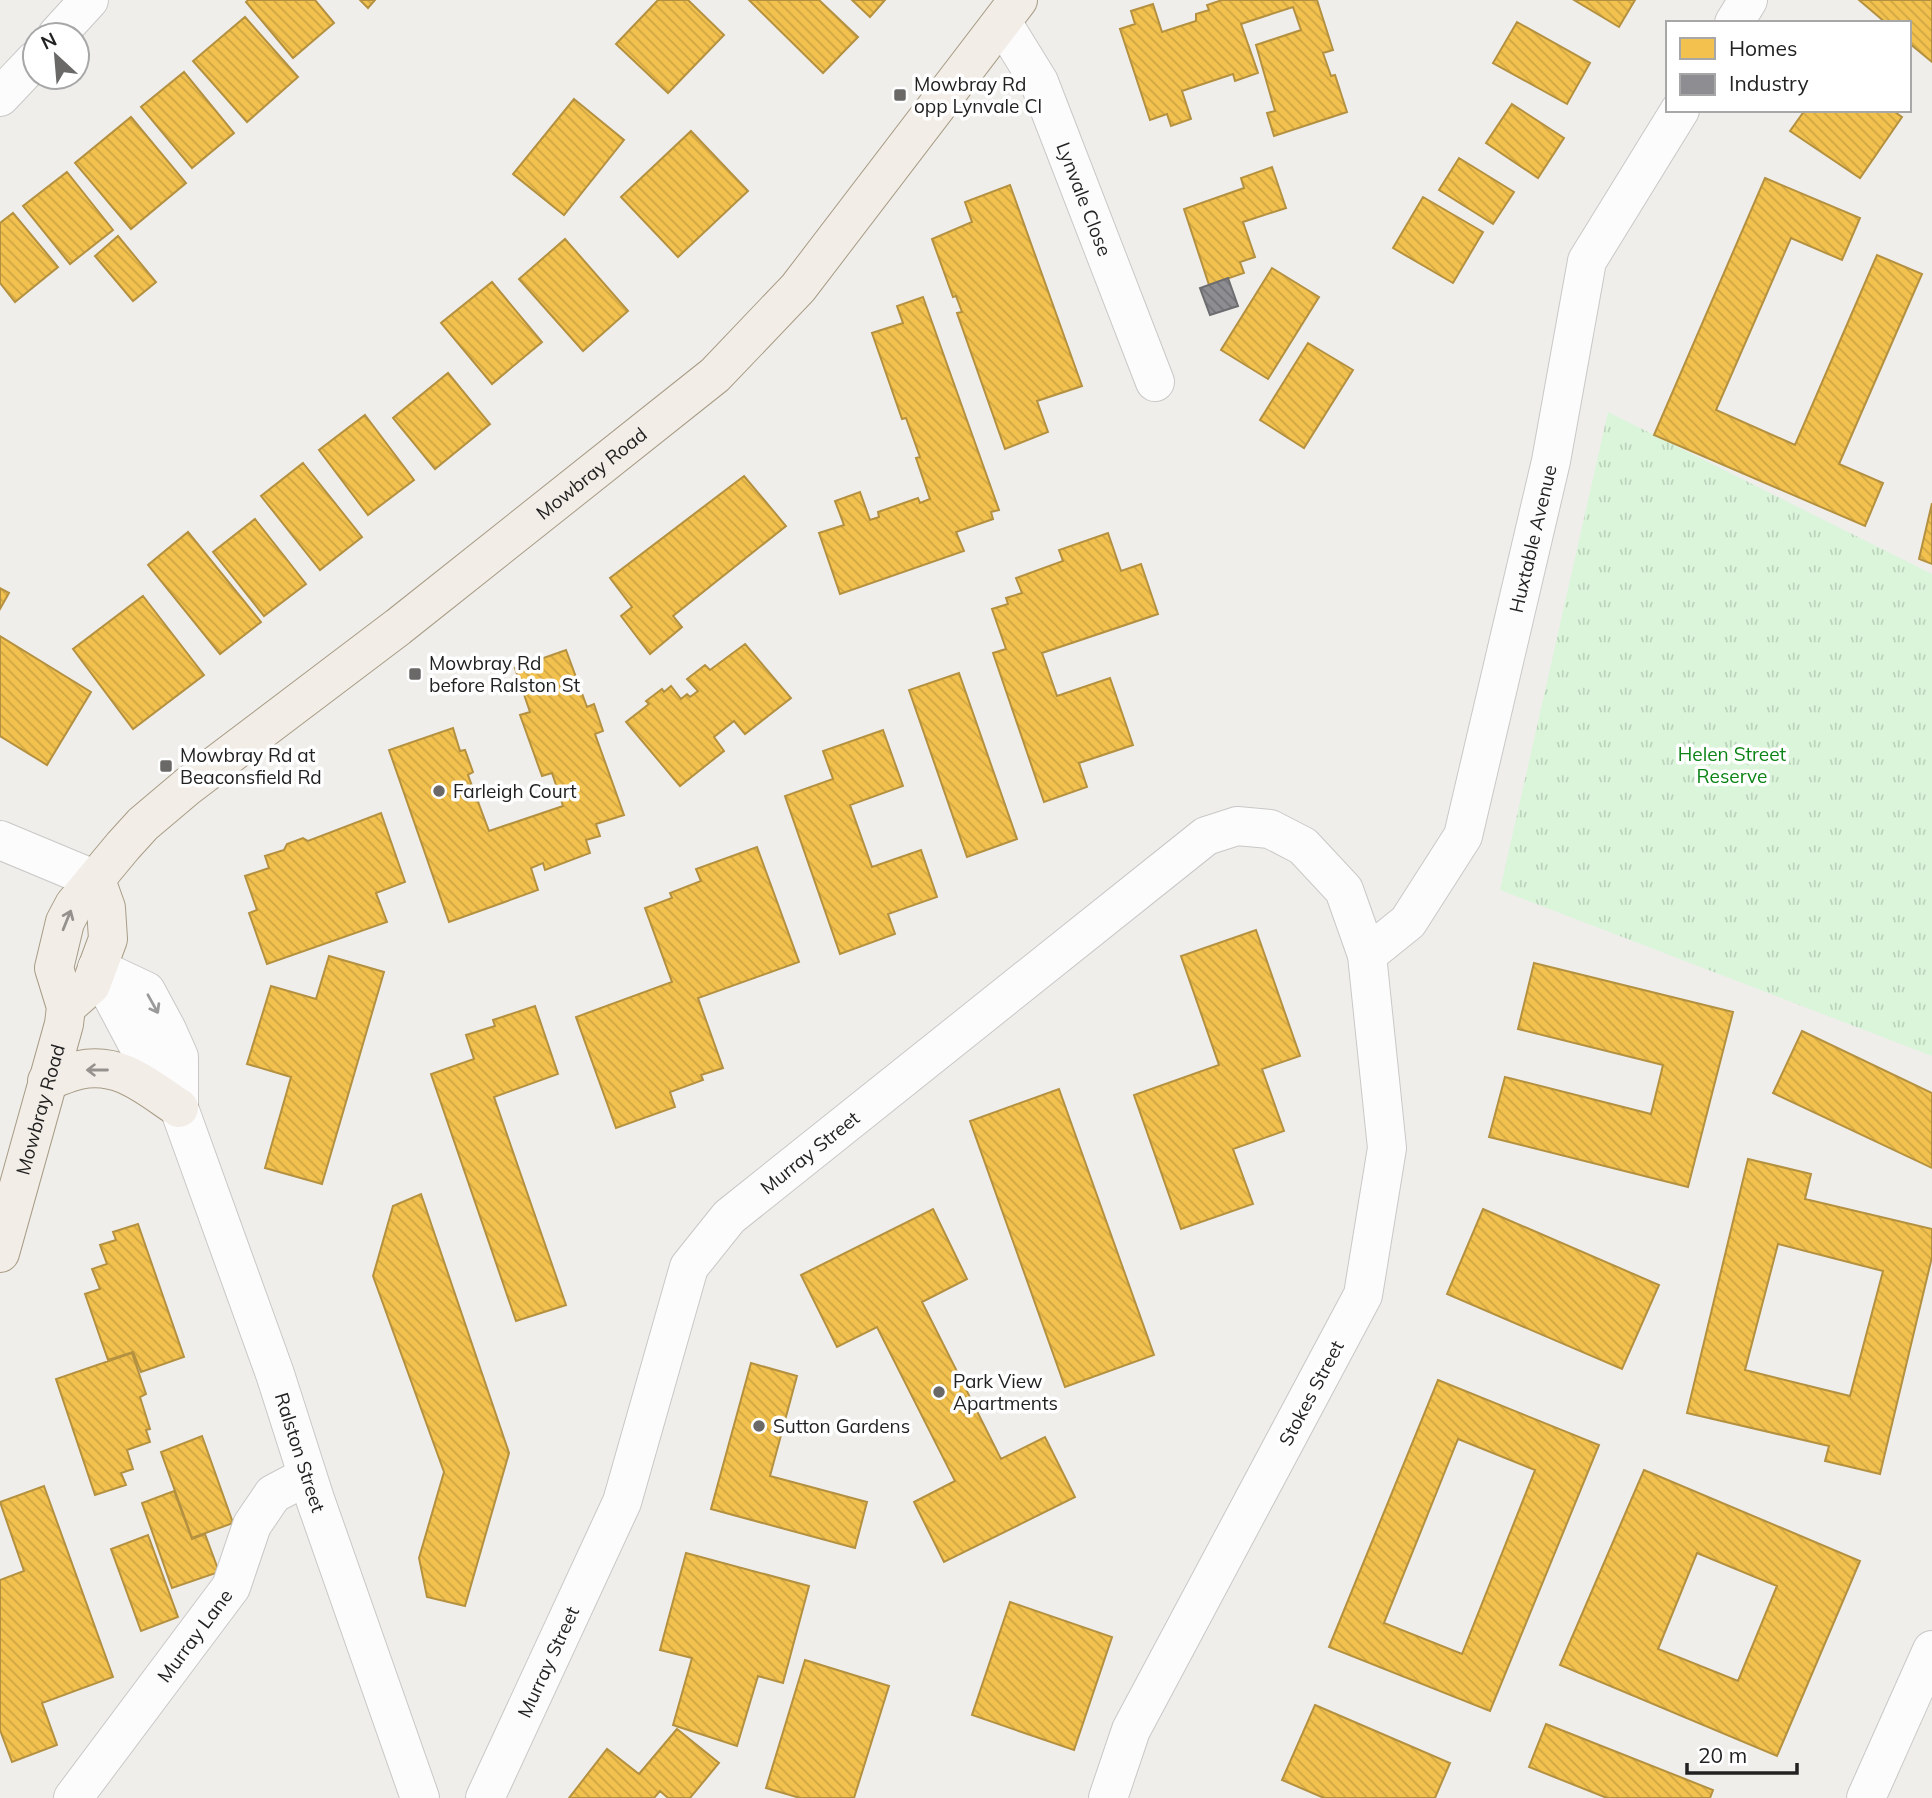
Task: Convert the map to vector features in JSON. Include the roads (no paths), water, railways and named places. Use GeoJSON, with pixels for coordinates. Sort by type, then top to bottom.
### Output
{"type":"FeatureCollection","features":[{"type":"Feature","properties":{"kind":"main road","name":"Mowbray Road"},"geometry":{"type":"LineString","coordinates":[[0,1253],[64,1024],[66,1007],[54,968],[65,922],[74,905],[143,824],[188,786],[409,618],[715,375],[797,288],[1010,11]]}},
{"type":"Feature","properties":{"kind":"main road"},"geometry":{"type":"LineString","coordinates":[[66,1007],[91,985],[108,939],[106,908],[96,880]]}},
{"type":"Feature","properties":{"kind":"main road"},"geometry":{"type":"LineString","coordinates":[[47,1082],[79,1070],[104,1068],[129,1074],[179,1108]]}},
{"type":"Feature","properties":{"kind":"street"},"geometry":{"type":"LineString","coordinates":[[70,21],[89,0]]}},
{"type":"Feature","properties":{"kind":"street"},"geometry":{"type":"LineString","coordinates":[[1735,21],[1748,0]]}},
{"type":"Feature","properties":{"kind":"street","name":"Lynvale Close"},"geometry":{"type":"LineString","coordinates":[[1010,11],[1155,382]]}},
{"type":"Feature","properties":{"kind":"street"},"geometry":{"type":"LineString","coordinates":[[0,97],[21,75]]}},
{"type":"Feature","properties":{"kind":"street","name":"Huxtable Avenue"},"geometry":{"type":"LineString","coordinates":[[1367,955],[1408,922],[1463,836],[1551,461],[1587,261],[1679,112]]}},
{"type":"Feature","properties":{"kind":"street","name":"Murray Street"},"geometry":{"type":"LineString","coordinates":[[485,1798],[622,1502],[690,1267],[729,1217],[1206,836],[1237,826],[1270,829],[1303,846],[1344,890],[1367,955]]}},
{"type":"Feature","properties":{"kind":"street"},"geometry":{"type":"LineString","coordinates":[[0,839],[96,880]]}},
{"type":"Feature","properties":{"kind":"street","name":"Stokes Street"},"geometry":{"type":"LineString","coordinates":[[1108,1798],[1131,1730],[1363,1295],[1387,1148],[1367,955]]}},
{"type":"Feature","properties":{"kind":"street","name":"Ralston Street"},"geometry":{"type":"LineString","coordinates":[[97,968],[146,991],[179,1057],[179,1108],[275,1374],[307,1476],[420,1798]]}},
{"type":"Feature","properties":{"kind":"street","name":"Murray Lane"},"geometry":{"type":"LineString","coordinates":[[73,1798],[231,1587],[252,1525],[273,1494],[307,1476]]}},
{"type":"Feature","properties":{"kind":"street"},"geometry":{"type":"LineString","coordinates":[[1866,1798],[1932,1650]]}},
{"type":"Feature","properties":{"kind":"place","name":"Mowbray Rd opp Lynvale Cl"},"geometry":{"type":"Point","coordinates":[900,95]}},
{"type":"Feature","properties":{"kind":"place","name":"Mowbray Rd before Ralston St"},"geometry":{"type":"Point","coordinates":[415,674]}},
{"type":"Feature","properties":{"kind":"place","name":"Mowbray Rd at Beaconsfield Rd"},"geometry":{"type":"Point","coordinates":[166,766]}},
{"type":"Feature","properties":{"kind":"place","name":"Farleigh Court"},"geometry":{"type":"Point","coordinates":[439,791]}},
{"type":"Feature","properties":{"kind":"place","name":"Park View Apartments"},"geometry":{"type":"Point","coordinates":[939,1392]}},
{"type":"Feature","properties":{"kind":"place","name":"Sutton Gardens"},"geometry":{"type":"Point","coordinates":[759,1426]}},
{"type":"Feature","properties":{"kind":"park label","name":"Helen Street Reserve"},"geometry":{"type":"Point","coordinates":[1732,765]}}]}
